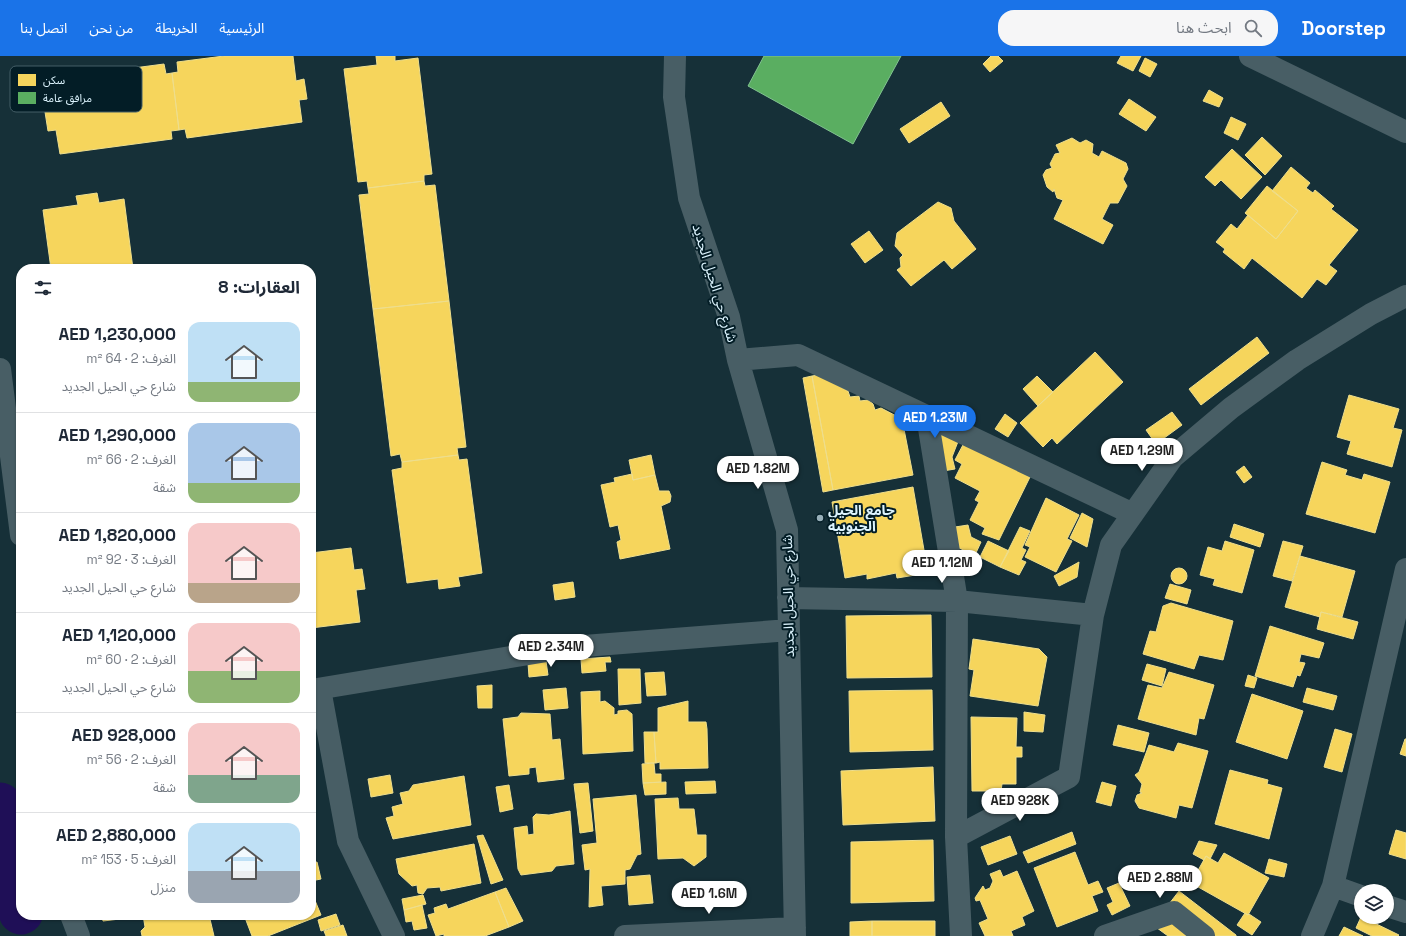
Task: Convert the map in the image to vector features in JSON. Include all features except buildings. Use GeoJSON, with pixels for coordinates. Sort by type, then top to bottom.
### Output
{"type":"FeatureCollection","features":[{"type":"Feature","properties":{"kind":"street","name":"شارع حي الحيل الجديد"},"geometry":{"type":"LineString","coordinates":[[675,56],[674,97],[688,198],[729,317],[738,360],[787,530],[795,932]]}},
{"type":"Feature","properties":{"kind":"street"},"geometry":{"type":"LineString","coordinates":[[1250,56],[1406,132]]}},
{"type":"Feature","properties":{"kind":"street"},"geometry":{"type":"LineString","coordinates":[[956,837],[1069,777],[1093,616],[1111,545],[1173,457],[1231,408],[1297,360],[1371,314],[1406,296]]}},
{"type":"Feature","properties":{"kind":"street"},"geometry":{"type":"LineString","coordinates":[[738,360],[798,355],[1133,514]]}},
{"type":"Feature","properties":{"kind":"street"},"geometry":{"type":"LineString","coordinates":[[0,369],[16,495]]}},
{"type":"Feature","properties":{"kind":"street"},"geometry":{"type":"LineString","coordinates":[[927,416],[957,601],[956,837],[961,936]]}},
{"type":"Feature","properties":{"kind":"street"},"geometry":{"type":"LineString","coordinates":[[1312,936],[1333,886],[1406,568]]}},
{"type":"Feature","properties":{"kind":"street"},"geometry":{"type":"LineString","coordinates":[[788,598],[957,601],[1093,616]]}},
{"type":"Feature","properties":{"kind":"street"},"geometry":{"type":"LineString","coordinates":[[394,936],[348,841],[316,690],[570,647],[788,630]]}},
{"type":"Feature","properties":{"kind":"street"},"geometry":{"type":"LineString","coordinates":[[1333,886],[1354,894]]}},
{"type":"Feature","properties":{"kind":"street"},"geometry":{"type":"LineString","coordinates":[[1394,908],[1406,912]]}},
{"type":"Feature","properties":{"kind":"street"},"geometry":{"type":"LineString","coordinates":[[1104,936],[1174,912],[1204,936]]}},
{"type":"Feature","properties":{"kind":"street"},"geometry":{"type":"LineString","coordinates":[[73,920],[79,936]]}},
{"type":"Feature","properties":{"kind":"street"},"geometry":{"type":"LineString","coordinates":[[624,936],[795,932]]}},
{"type":"Feature","properties":{"kind":"waterway"},"geometry":{"type":"LineString","coordinates":[[0,805],[6,846],[16,890]]}},
{"type":"Feature","properties":{"kind":"place","name":"جامع الحيل الجنوبية"},"geometry":{"type":"Point","coordinates":[820,518]}}]}
